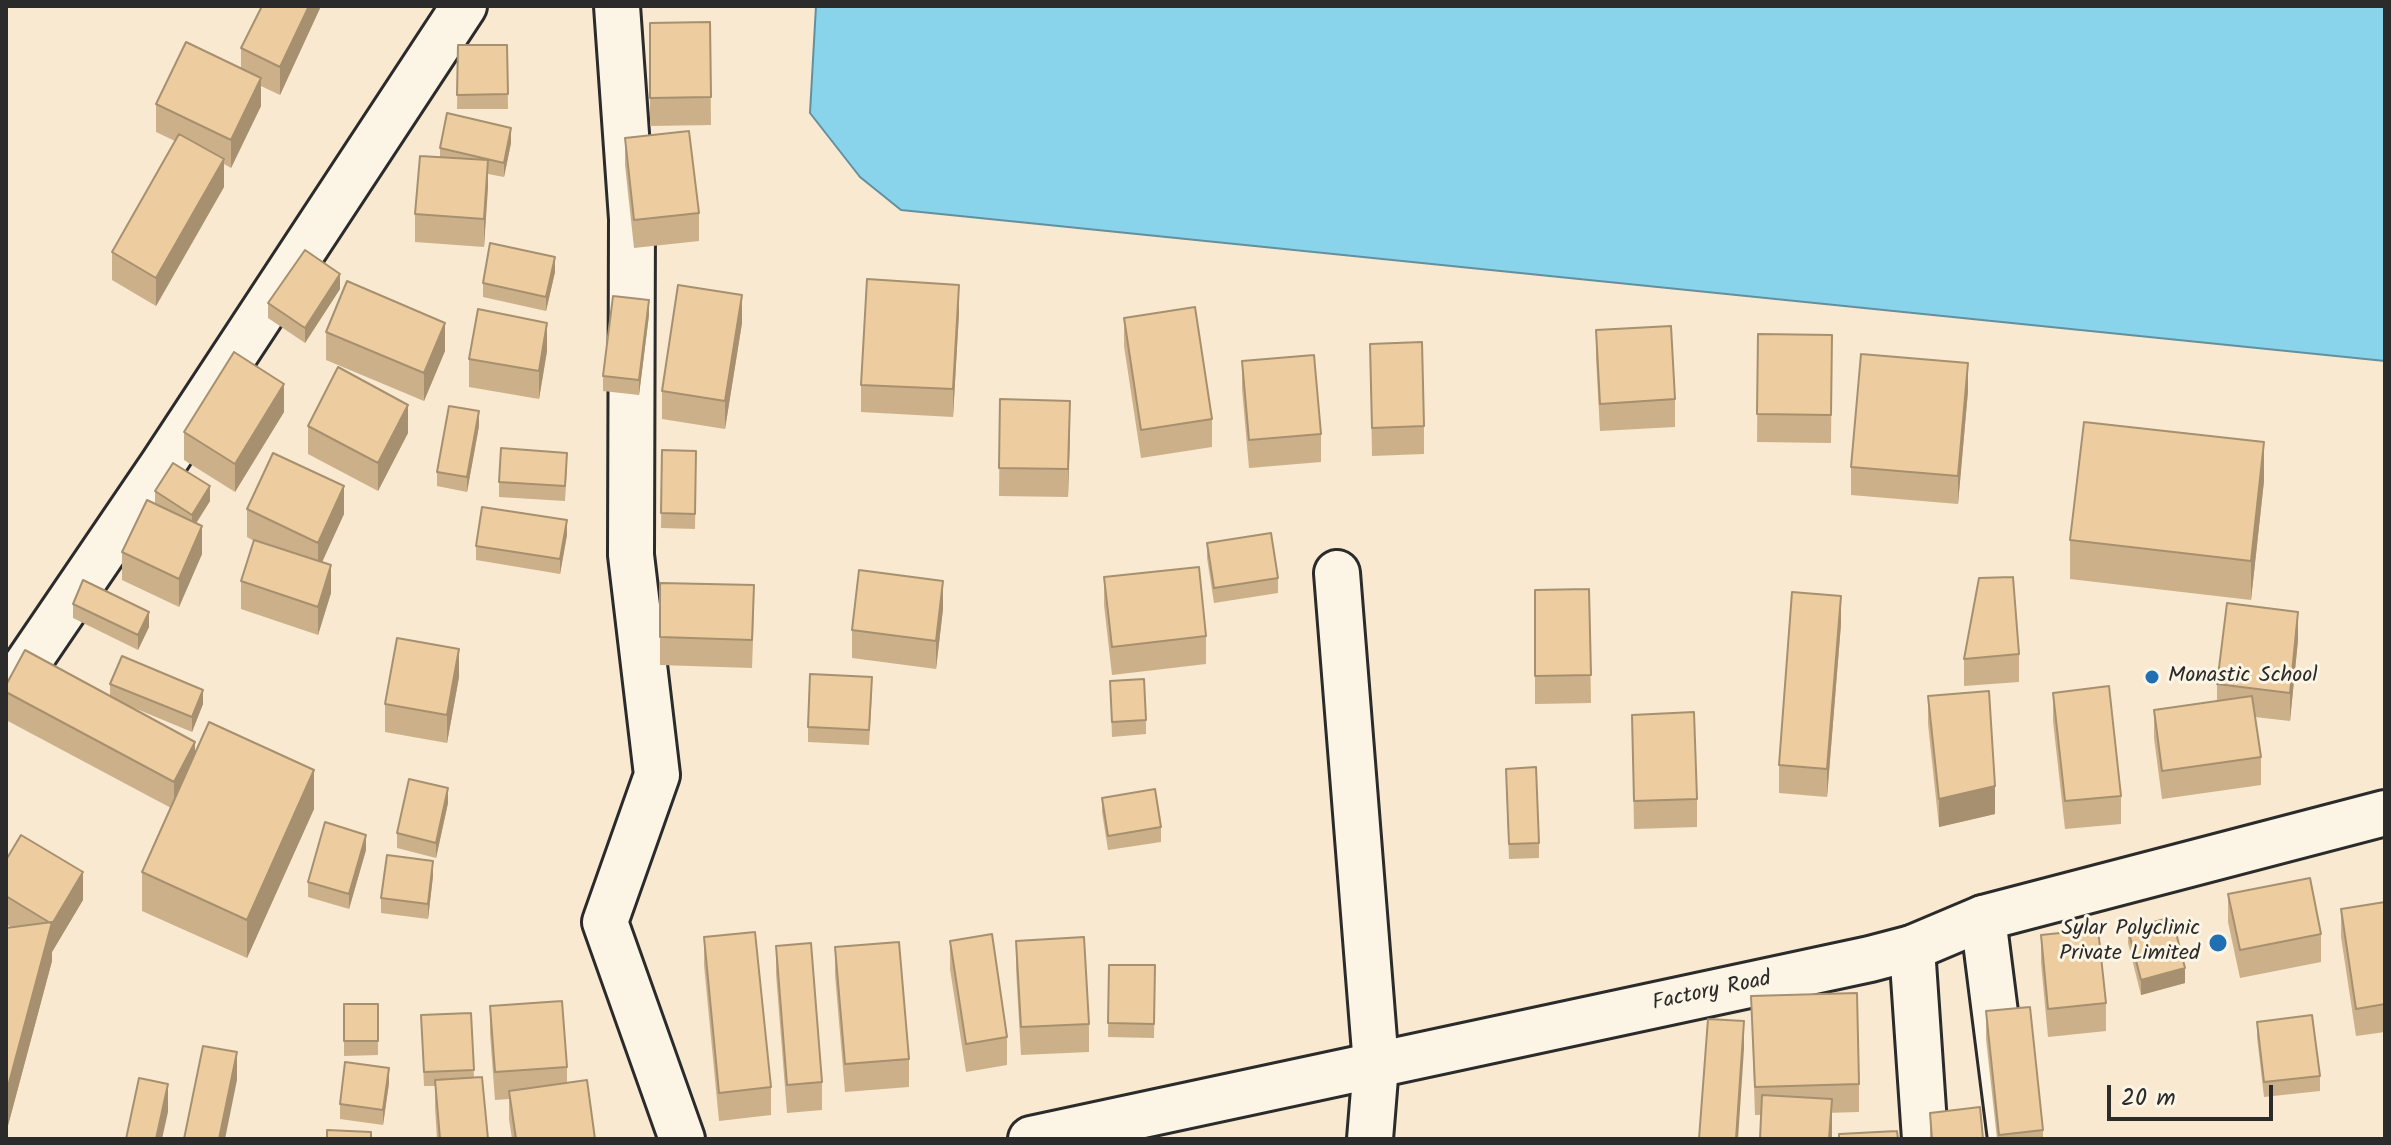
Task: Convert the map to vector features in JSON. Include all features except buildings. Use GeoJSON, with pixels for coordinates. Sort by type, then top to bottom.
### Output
{"type":"FeatureCollection","features":[{"type":"Feature","properties":{"kind":"street"},"geometry":{"type":"LineString","coordinates":[[6,695],[163,464],[464,6]]}},
{"type":"Feature","properties":{"kind":"street"},"geometry":{"type":"LineString","coordinates":[[617,6],[632,219],[631,555],[657,775],[605,922],[682,1139]]}},
{"type":"Feature","properties":{"kind":"street"},"geometry":{"type":"LineString","coordinates":[[1337,573],[1376,1065],[1370,1139]]}},
{"type":"Feature","properties":{"kind":"street","name":"Factory Road"},"geometry":{"type":"LineString","coordinates":[[1031,1139],[1912,948],[1983,918],[2385,813]]}},
{"type":"Feature","properties":{"kind":"street"},"geometry":{"type":"LineString","coordinates":[[1983,918],[2011,1139]]}},
{"type":"Feature","properties":{"kind":"street"},"geometry":{"type":"LineString","coordinates":[[1912,948],[1925,1139]]}},
{"type":"Feature","properties":{"kind":"water"},"geometry":{"type":"Polygon","coordinates":[[[816,6],[2385,6],[2385,361],[901,210],[860,177],[810,113],[816,6]]]}},
{"type":"Feature","properties":{"kind":"place","name":"Monastic School"},"geometry":{"type":"Point","coordinates":[2152,677]}},
{"type":"Feature","properties":{"kind":"place","name":"Sylar Polyclinic Private Limited"},"geometry":{"type":"Point","coordinates":[2218,943]}}]}
